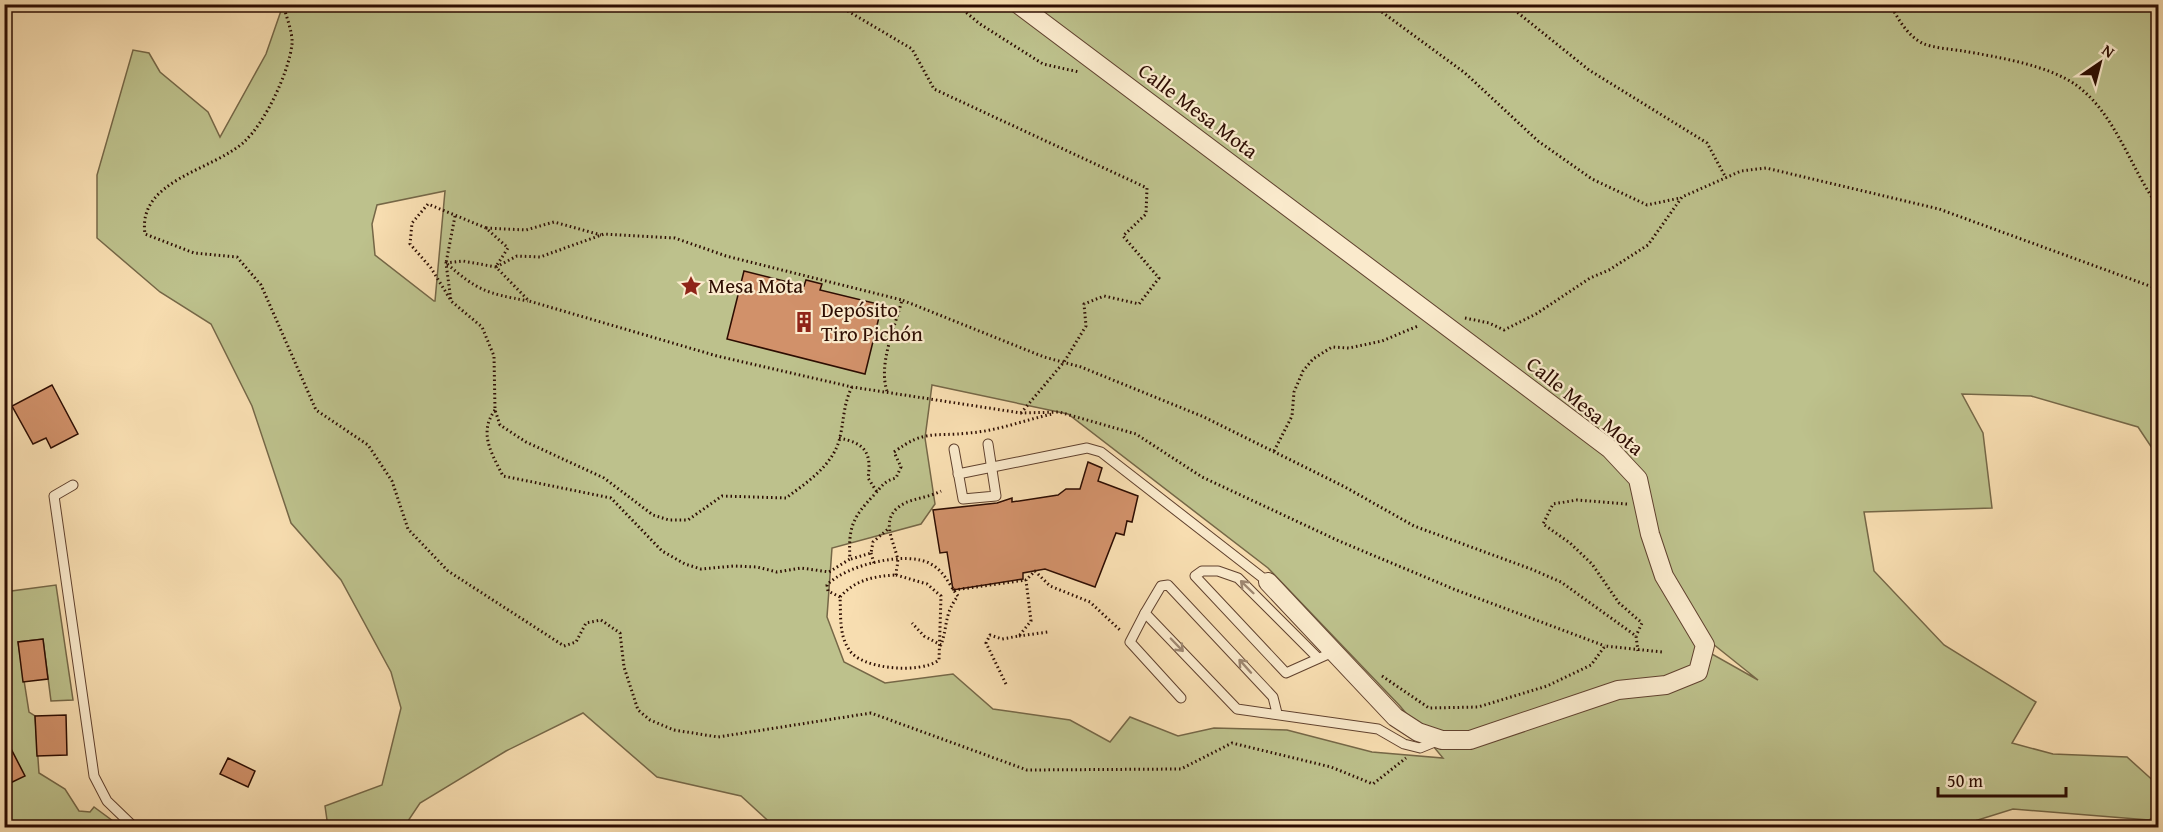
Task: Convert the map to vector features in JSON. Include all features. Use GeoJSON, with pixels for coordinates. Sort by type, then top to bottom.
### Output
{"type":"FeatureCollection","features":[{"type":"Feature","properties":{"kind":"street","name":"Calle Mesa Mota"},"geometry":{"type":"LineString","coordinates":[[1018,4],[1610,450],[1638,479],[1664,576],[1705,645],[1698,672],[1666,685],[1618,690],[1470,740],[1442,740],[1418,732],[1395,717],[1326,655],[1268,582]]}},
{"type":"Feature","properties":{"kind":"lane"},"geometry":{"type":"LineString","coordinates":[[954,449],[963,499],[996,496],[988,444]]}},
{"type":"Feature","properties":{"kind":"lane"},"geometry":{"type":"LineString","coordinates":[[958,474],[992,469],[1087,448],[1101,452],[1268,582]]}},
{"type":"Feature","properties":{"kind":"lane"},"geometry":{"type":"LineString","coordinates":[[73,485],[54,496],[94,776],[107,801],[135,828]]}},
{"type":"Feature","properties":{"kind":"lane"},"geometry":{"type":"LineString","coordinates":[[1202,571],[1218,571],[1238,578],[1326,655],[1286,673],[1195,576],[1202,571]]}},
{"type":"Feature","properties":{"kind":"lane"},"geometry":{"type":"LineString","coordinates":[[1180,698],[1130,642],[1161,586],[1168,585],[1273,697],[1278,713]]}},
{"type":"Feature","properties":{"kind":"lane"},"geometry":{"type":"LineString","coordinates":[[1145,613],[1238,709],[1378,729],[1404,744],[1420,748],[1442,740]]}},
{"type":"Feature","properties":{"kind":"path"},"geometry":{"type":"LineString","coordinates":[[283,4],[292,43],[267,112],[245,141],[209,165],[175,180],[152,198],[143,219],[146,234],[194,253],[237,257],[261,285],[316,410],[368,445],[392,481],[408,529],[448,571],[564,646],[576,642],[586,623],[601,620],[620,633],[624,667],[638,710],[650,720],[674,730],[718,737],[871,713],[1027,770],[1181,769],[1232,743],[1331,767],[1373,784],[1420,748]]}},
{"type":"Feature","properties":{"kind":"path"},"geometry":{"type":"LineString","coordinates":[[836,4],[912,49],[934,89],[1147,189],[1146,214],[1123,236],[1160,278],[1139,304],[1104,296],[1084,304],[1086,326],[1064,363],[1021,413]]}},
{"type":"Feature","properties":{"kind":"path"},"geometry":{"type":"LineString","coordinates":[[956,4],[980,24],[1043,64],[1082,73],[1102,67]]}},
{"type":"Feature","properties":{"kind":"path"},"geometry":{"type":"LineString","coordinates":[[1371,4],[1465,73],[1538,141],[1592,179],[1647,205],[1682,197],[1741,171],[1766,168],[1929,206],[2158,289]]}},
{"type":"Feature","properties":{"kind":"path"},"geometry":{"type":"LineString","coordinates":[[1507,4],[1589,70],[1707,143],[1726,178]]}},
{"type":"Feature","properties":{"kind":"path"},"geometry":{"type":"LineString","coordinates":[[1716,4],[1722,8],[1738,4]]}},
{"type":"Feature","properties":{"kind":"path"},"geometry":{"type":"LineString","coordinates":[[1890,4],[1907,32],[1923,43],[2018,63],[2058,74],[2076,85],[2096,102],[2158,206]]}},
{"type":"Feature","properties":{"kind":"path"},"geometry":{"type":"LineString","coordinates":[[1274,452],[1292,416],[1294,392],[1303,371],[1313,358],[1332,347],[1349,348],[1383,341],[1435,319],[1457,316],[1489,323],[1504,330],[1536,314],[1590,278],[1609,270],[1648,245],[1682,197]]}},
{"type":"Feature","properties":{"kind":"path"},"geometry":{"type":"LineString","coordinates":[[496,267],[508,248],[486,228],[428,204],[412,223],[410,244],[430,268],[451,301],[482,327],[494,356],[495,410],[500,425],[525,442],[604,478],[653,515],[669,520],[688,520],[722,496],[786,498],[818,474],[834,453],[846,398],[852,387]]}},
{"type":"Feature","properties":{"kind":"path"},"geometry":{"type":"LineString","coordinates":[[451,301],[447,263],[455,215]]}},
{"type":"Feature","properties":{"kind":"path"},"geometry":{"type":"LineString","coordinates":[[486,228],[504,226],[526,230],[554,222],[602,235],[675,238],[726,255],[902,300],[1204,417],[1414,525],[1532,568],[1561,582],[1636,636]]}},
{"type":"Feature","properties":{"kind":"path"},"geometry":{"type":"LineString","coordinates":[[496,267],[517,256],[540,257],[602,235]]}},
{"type":"Feature","properties":{"kind":"path"},"geometry":{"type":"LineString","coordinates":[[447,263],[463,261],[496,267],[529,301]]}},
{"type":"Feature","properties":{"kind":"path"},"geometry":{"type":"LineString","coordinates":[[447,263],[473,287],[495,295],[529,301],[717,356],[852,387],[1021,413],[1059,412],[1136,434],[1202,477],[1339,542],[1456,590],[1605,646],[1662,652]]}},
{"type":"Feature","properties":{"kind":"path"},"geometry":{"type":"LineString","coordinates":[[887,391],[884,380],[888,353],[902,300]]}},
{"type":"Feature","properties":{"kind":"path"},"geometry":{"type":"LineString","coordinates":[[495,410],[488,420],[487,446],[503,476],[611,498],[662,551],[686,564],[701,569],[734,566],[757,567],[777,572],[801,568],[829,572],[850,559],[871,552]]}},
{"type":"Feature","properties":{"kind":"path"},"geometry":{"type":"LineString","coordinates":[[850,559],[849,539],[856,513],[877,492],[884,481],[896,478],[901,467],[894,452],[911,440],[929,434],[970,433],[1059,412]]}},
{"type":"Feature","properties":{"kind":"path"},"geometry":{"type":"LineString","coordinates":[[839,438],[854,441],[865,450],[871,462],[868,478],[877,492]]}},
{"type":"Feature","properties":{"kind":"path"},"geometry":{"type":"LineString","coordinates":[[874,563],[871,552],[873,542],[888,529],[893,512],[906,503],[941,491]]}},
{"type":"Feature","properties":{"kind":"path"},"geometry":{"type":"LineString","coordinates":[[1638,651],[1636,636],[1642,623],[1619,603],[1592,564],[1570,543],[1543,524],[1553,504],[1577,500],[1612,504],[1643,503]]}},
{"type":"Feature","properties":{"kind":"path"},"geometry":{"type":"LineString","coordinates":[[888,529],[898,559],[896,575]]}},
{"type":"Feature","properties":{"kind":"path"},"geometry":{"type":"LineString","coordinates":[[840,597],[828,591],[827,585],[856,567],[898,559],[921,559],[933,565],[947,578],[958,596],[947,610],[946,631],[941,645]]}},
{"type":"Feature","properties":{"kind":"path"},"geometry":{"type":"LineString","coordinates":[[953,590],[1026,580],[1035,571],[1050,586],[1090,602],[1130,642]]}},
{"type":"Feature","properties":{"kind":"path"},"geometry":{"type":"LineString","coordinates":[[829,572],[832,580]]}},
{"type":"Feature","properties":{"kind":"path"},"geometry":{"type":"LineString","coordinates":[[896,575],[927,584],[941,596],[941,645],[939,660],[933,665],[915,669],[877,666],[851,653],[847,647],[841,627],[840,597],[848,588],[861,581],[877,576],[896,575]]}},
{"type":"Feature","properties":{"kind":"path"},"geometry":{"type":"LineString","coordinates":[[1018,636],[1031,621],[1026,580]]}},
{"type":"Feature","properties":{"kind":"path"},"geometry":{"type":"LineString","coordinates":[[912,624],[924,636],[941,645]]}},
{"type":"Feature","properties":{"kind":"path"},"geometry":{"type":"LineString","coordinates":[[1006,684],[986,643],[990,635],[1002,639],[1048,632]]}},
{"type":"Feature","properties":{"kind":"path"},"geometry":{"type":"LineString","coordinates":[[1377,671],[1429,708],[1478,707],[1547,686],[1591,665],[1605,646]]}},
{"type":"Feature","properties":{"kind":"green space"},"geometry":{"type":"Polygon","coordinates":[[[283,5],[2158,5],[2158,457],[2138,427],[2031,396],[1962,394],[1983,433],[1992,508],[1864,512],[1874,571],[1944,645],[2036,702],[2012,743],[2053,754],[2127,757],[2158,785],[2158,815],[2149,820],[2013,809],[1965,824],[1971,828],[775,827],[741,796],[657,777],[583,713],[506,751],[420,803],[404,827],[328,827],[325,806],[382,785],[401,708],[391,672],[341,580],[291,523],[252,406],[211,324],[160,292],[97,238],[97,175],[133,50],[149,53],[160,72],[208,112],[220,137],[266,54],[283,5]],[[445,191],[377,205],[372,224],[375,255],[434,301],[435,301],[445,191]],[[932,385],[925,438],[935,504],[921,524],[832,548],[827,617],[844,662],[885,683],[953,674],[993,709],[1070,720],[1110,742],[1130,717],[1178,736],[1214,728],[1287,730],[1372,752],[1443,758],[1400,706],[1268,568],[1068,414],[932,385]],[[1698,632],[1694,644],[1758,680],[1698,632]]]}},
{"type":"Feature","properties":{"kind":"green space"},"geometry":{"type":"Polygon","coordinates":[[[56,585],[73,700],[51,701],[43,639],[18,642],[29,712],[35,716],[39,773],[65,789],[79,811],[90,812],[94,807],[121,827],[101,827],[89,822],[86,827],[5,827],[4,592],[56,585]]]}},
{"type":"Feature","properties":{"kind":"building","name":"Depósito Tiro Pichón"},"geometry":{"type":"Polygon","coordinates":[[[744,271],[804,286],[806,280],[822,284],[820,290],[882,305],[865,374],[727,339],[744,271]]]}},
{"type":"Feature","properties":{"kind":"building"},"geometry":{"type":"Polygon","coordinates":[[[52,385],[78,434],[51,448],[46,438],[33,444],[12,406],[52,385]]]}},
{"type":"Feature","properties":{"kind":"building"},"geometry":{"type":"Polygon","coordinates":[[[1088,462],[1102,468],[1098,481],[1138,496],[1132,522],[1127,521],[1124,535],[1116,533],[1095,587],[1045,569],[1023,573],[1023,579],[953,590],[947,552],[940,553],[933,510],[997,503],[1012,498],[1012,502],[1058,495],[1066,489],[1080,489],[1088,462]]]}},
{"type":"Feature","properties":{"kind":"building"},"geometry":{"type":"Polygon","coordinates":[[[43,639],[48,679],[23,682],[18,642],[43,639]]]}},
{"type":"Feature","properties":{"kind":"building"},"geometry":{"type":"Polygon","coordinates":[[[66,715],[67,755],[37,756],[35,716],[66,715]]]}},
{"type":"Feature","properties":{"kind":"building"},"geometry":{"type":"Polygon","coordinates":[[[4,735],[25,776],[4,786],[4,735]]]}},
{"type":"Feature","properties":{"kind":"building"},"geometry":{"type":"Polygon","coordinates":[[[228,758],[255,771],[248,787],[220,774],[228,758]]]}},
{"type":"Feature","properties":{"kind":"place","name":"Mesa Mota"},"geometry":{"type":"Point","coordinates":[691,286]}},
{"type":"Feature","properties":{"kind":"place","name":"Depósito Tiro Pichón"},"geometry":{"type":"Point","coordinates":[804,322]}}]}
